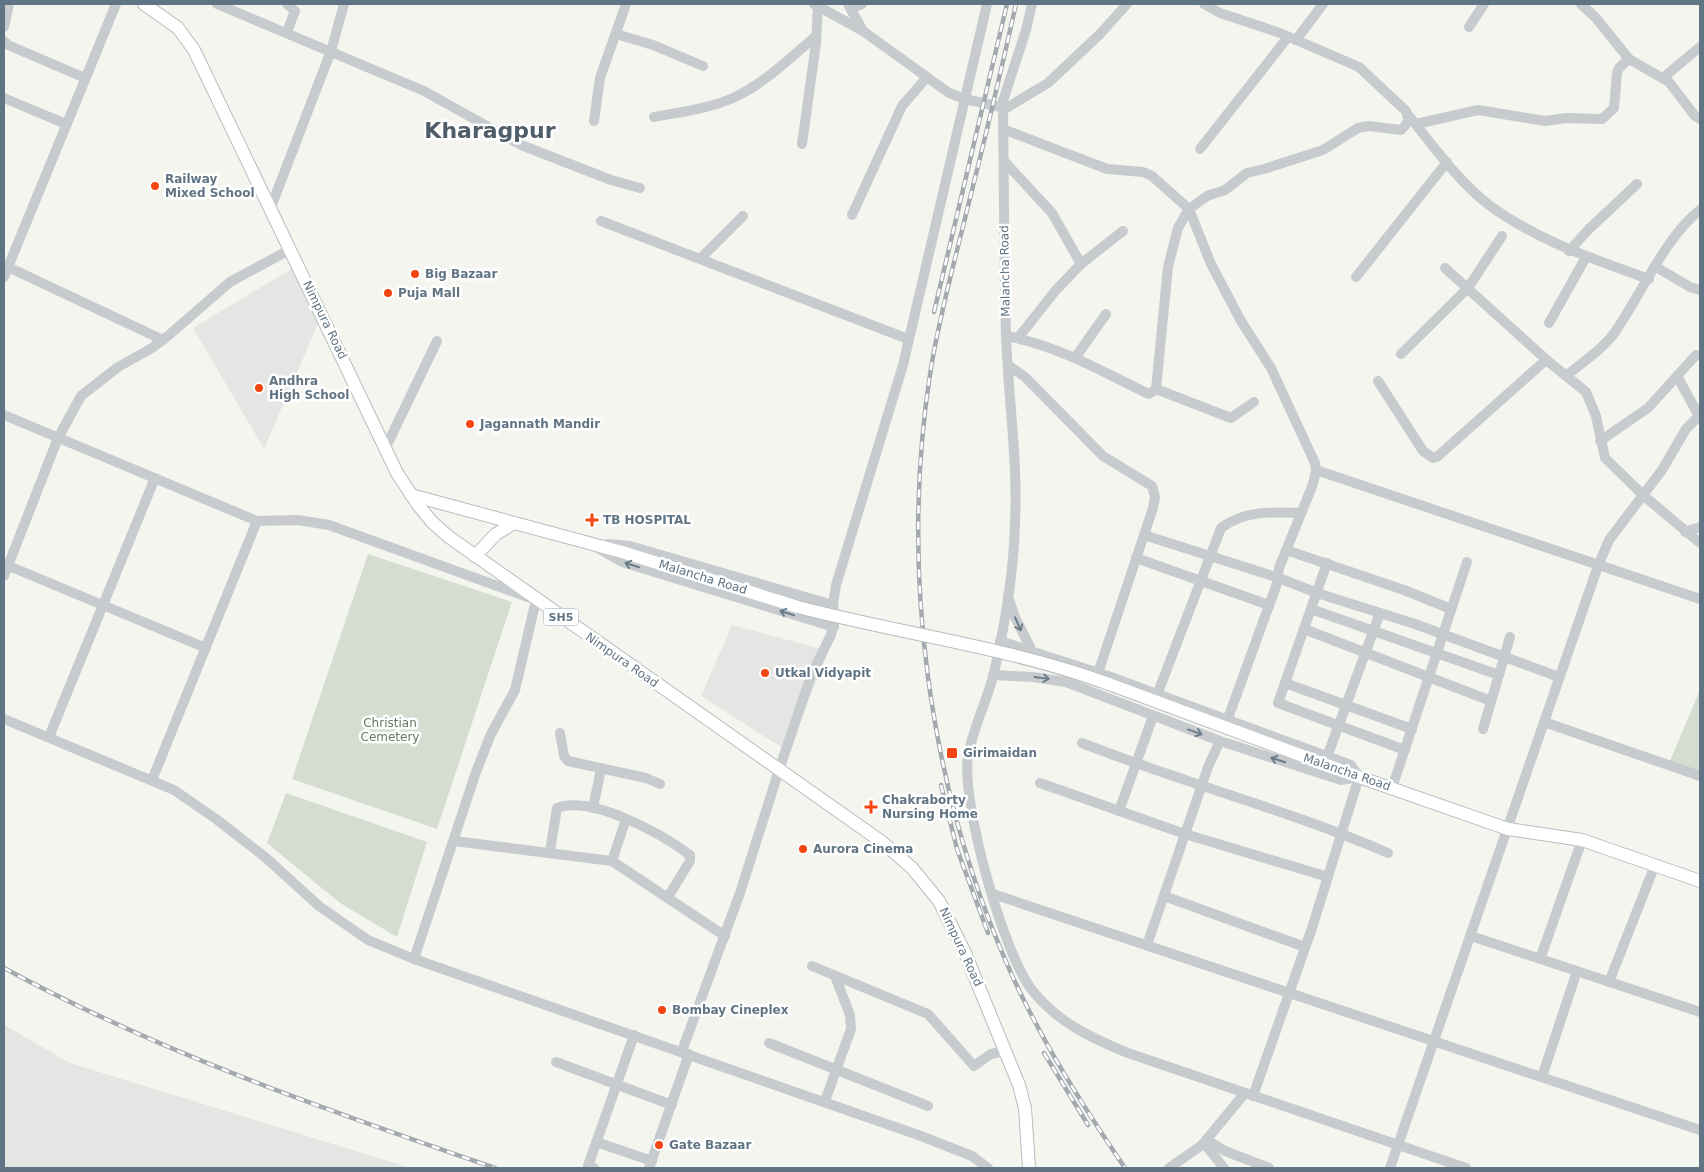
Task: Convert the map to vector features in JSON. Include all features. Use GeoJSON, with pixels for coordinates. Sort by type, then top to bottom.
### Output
{"type":"FeatureCollection","features":[{"type":"Feature","properties":{"kind":"main road","name":"Nimpura Road"},"geometry":{"type":"LineString","coordinates":[[144,4],[178,28],[194,50],[397,473],[432,522],[536,600],[882,842],[912,868],[939,901],[966,953],[1006,1051],[1025,1108],[1029,1168]]}},
{"type":"Feature","properties":{"kind":"main road","name":"Malancha Road"},"geometry":{"type":"LineString","coordinates":[[411,494],[589,543],[847,619],[1038,660],[1508,829],[1582,840],[1700,881]]}},
{"type":"Feature","properties":{"kind":"main road"},"geometry":{"type":"LineString","coordinates":[[475,556],[496,534],[514,523]]}},
{"type":"Feature","properties":{"kind":"street"},"geometry":{"type":"LineString","coordinates":[[4,27],[9,4]]}},
{"type":"Feature","properties":{"kind":"street"},"geometry":{"type":"LineString","coordinates":[[116,4],[6,272],[163,340]]}},
{"type":"Feature","properties":{"kind":"street"},"geometry":{"type":"LineString","coordinates":[[217,4],[233,7],[424,91],[508,140],[563,163],[640,188]]}},
{"type":"Feature","properties":{"kind":"street"},"geometry":{"type":"LineString","coordinates":[[287,4],[294,10],[287,32]]}},
{"type":"Feature","properties":{"kind":"street"},"geometry":{"type":"LineString","coordinates":[[271,207],[331,51],[344,4]]}},
{"type":"Feature","properties":{"kind":"street"},"geometry":{"type":"LineString","coordinates":[[594,121],[600,78],[626,4]]}},
{"type":"Feature","properties":{"kind":"street"},"geometry":{"type":"LineString","coordinates":[[862,4],[850,6],[863,31]]}},
{"type":"Feature","properties":{"kind":"street"},"geometry":{"type":"LineString","coordinates":[[596,1142],[650,1165],[672,1105],[686,1053],[740,893],[778,770],[812,673],[834,627],[833,605],[836,585],[908,340],[987,4]]}},
{"type":"Feature","properties":{"kind":"street","name":"Malancha Road"},"geometry":{"type":"LineString","coordinates":[[1032,4],[1002,109],[1006,336],[1014,435],[1016,522],[1008,595],[1000,641],[993,675],[968,757],[969,783],[978,842],[1005,939],[1019,970],[1031,989],[1069,1026],[1089,1037],[1128,1053],[1466,1168]]}},
{"type":"Feature","properties":{"kind":"street"},"geometry":{"type":"LineString","coordinates":[[802,144],[816,36],[816,5],[863,31],[949,93],[1002,109],[1048,84],[1100,34],[1127,4]]}},
{"type":"Feature","properties":{"kind":"street"},"geometry":{"type":"LineString","coordinates":[[1204,4],[1220,13],[1292,38],[1359,67],[1406,111],[1447,162],[1490,205],[1549,242],[1568,251],[1648,279]]}},
{"type":"Feature","properties":{"kind":"street"},"geometry":{"type":"LineString","coordinates":[[1200,149],[1292,38],[1323,4]]}},
{"type":"Feature","properties":{"kind":"street"},"geometry":{"type":"LineString","coordinates":[[1469,27],[1484,4]]}},
{"type":"Feature","properties":{"kind":"street"},"geometry":{"type":"LineString","coordinates":[[1581,4],[1596,18],[1629,59],[1664,77],[1695,116],[1700,119]]}},
{"type":"Feature","properties":{"kind":"street"},"geometry":{"type":"LineString","coordinates":[[616,34],[653,45],[703,66]]}},
{"type":"Feature","properties":{"kind":"street"},"geometry":{"type":"LineString","coordinates":[[654,117],[713,105],[732,98],[766,78],[816,36]]}},
{"type":"Feature","properties":{"kind":"street"},"geometry":{"type":"LineString","coordinates":[[4,41],[8,45],[85,78]]}},
{"type":"Feature","properties":{"kind":"street"},"geometry":{"type":"LineString","coordinates":[[1664,77],[1700,47]]}},
{"type":"Feature","properties":{"kind":"street"},"geometry":{"type":"LineString","coordinates":[[1006,336],[1018,338],[1075,358],[1149,394],[1156,389],[1168,267],[1178,228],[1189,210],[1207,196],[1225,190],[1247,173],[1323,150],[1358,128],[1370,126],[1401,130],[1412,120],[1478,110],[1545,121],[1566,118],[1602,118],[1614,108],[1617,73],[1619,68],[1629,59]]}},
{"type":"Feature","properties":{"kind":"street"},"geometry":{"type":"LineString","coordinates":[[852,215],[902,106],[927,77]]}},
{"type":"Feature","properties":{"kind":"street"},"geometry":{"type":"LineString","coordinates":[[4,98],[66,124]]}},
{"type":"Feature","properties":{"kind":"street"},"geometry":{"type":"LineString","coordinates":[[1003,129],[1108,169],[1143,172],[1152,176],[1189,210],[1211,264],[1241,322],[1271,368],[1316,470],[1286,550],[1278,574],[1280,578],[1227,721]]}},
{"type":"Feature","properties":{"kind":"street"},"geometry":{"type":"LineString","coordinates":[[1004,161],[1052,213],[1081,264]]}},
{"type":"Feature","properties":{"kind":"street"},"geometry":{"type":"LineString","coordinates":[[1356,277],[1447,162]]}},
{"type":"Feature","properties":{"kind":"street"},"geometry":{"type":"LineString","coordinates":[[1568,251],[1637,184]]}},
{"type":"Feature","properties":{"kind":"street"},"geometry":{"type":"LineString","coordinates":[[1567,375],[1607,342],[1687,222],[1700,210]]}},
{"type":"Feature","properties":{"kind":"street"},"geometry":{"type":"LineString","coordinates":[[700,259],[743,216]]}},
{"type":"Feature","properties":{"kind":"street"},"geometry":{"type":"LineString","coordinates":[[601,220],[908,340]]}},
{"type":"Feature","properties":{"kind":"street"},"geometry":{"type":"LineString","coordinates":[[1018,338],[1056,290],[1081,264],[1123,231]]}},
{"type":"Feature","properties":{"kind":"street"},"geometry":{"type":"LineString","coordinates":[[1401,354],[1468,288],[1502,236]]}},
{"type":"Feature","properties":{"kind":"street"},"geometry":{"type":"LineString","coordinates":[[4,576],[6,565],[58,438],[76,404],[90,387],[163,340],[224,287],[291,249]]}},
{"type":"Feature","properties":{"kind":"street"},"geometry":{"type":"LineString","coordinates":[[1548,323],[1586,257]]}},
{"type":"Feature","properties":{"kind":"street"},"geometry":{"type":"LineString","coordinates":[[1656,267],[1690,287],[1700,290]]}},
{"type":"Feature","properties":{"kind":"street"},"geometry":{"type":"LineString","coordinates":[[1445,268],[1546,360],[1586,392],[1591,401],[1605,458],[1643,495],[1700,543]]}},
{"type":"Feature","properties":{"kind":"street"},"geometry":{"type":"LineString","coordinates":[[1075,358],[1106,314]]}},
{"type":"Feature","properties":{"kind":"street"},"geometry":{"type":"LineString","coordinates":[[386,447],[437,342]]}},
{"type":"Feature","properties":{"kind":"street"},"geometry":{"type":"LineString","coordinates":[[1600,441],[1648,408],[1696,355]]}},
{"type":"Feature","properties":{"kind":"street"},"geometry":{"type":"LineString","coordinates":[[1378,381],[1423,451],[1432,458],[1438,456],[1546,360]]}},
{"type":"Feature","properties":{"kind":"street"},"geometry":{"type":"LineString","coordinates":[[1008,365],[1032,384],[1099,453],[1152,486],[1155,497],[1098,673]]}},
{"type":"Feature","properties":{"kind":"street"},"geometry":{"type":"LineString","coordinates":[[1390,1168],[1598,566],[1610,540],[1662,470],[1686,429],[1700,416],[1677,376]]}},
{"type":"Feature","properties":{"kind":"street"},"geometry":{"type":"LineString","coordinates":[[1156,389],[1225,417],[1236,416],[1254,402]]}},
{"type":"Feature","properties":{"kind":"street"},"geometry":{"type":"LineString","coordinates":[[4,415],[257,521],[298,520],[329,525],[536,600],[515,690],[505,712],[491,734],[414,959]]}},
{"type":"Feature","properties":{"kind":"street"},"geometry":{"type":"LineString","coordinates":[[1316,470],[1700,599]]}},
{"type":"Feature","properties":{"kind":"street"},"geometry":{"type":"LineString","coordinates":[[49,738],[155,478]]}},
{"type":"Feature","properties":{"kind":"street"},"geometry":{"type":"LineString","coordinates":[[1157,695],[1199,579],[1221,528],[1229,522],[1247,515],[1266,512],[1301,513]]}},
{"type":"Feature","properties":{"kind":"street"},"geometry":{"type":"LineString","coordinates":[[152,780],[257,521]]}},
{"type":"Feature","properties":{"kind":"street"},"geometry":{"type":"LineString","coordinates":[[1685,532],[1700,527]]}},
{"type":"Feature","properties":{"kind":"street"},"geometry":{"type":"LineString","coordinates":[[1144,535],[1280,578],[1443,634],[1560,678]]}},
{"type":"Feature","properties":{"kind":"street"},"geometry":{"type":"LineString","coordinates":[[589,543],[630,546],[833,605]]}},
{"type":"Feature","properties":{"kind":"street"},"geometry":{"type":"LineString","coordinates":[[589,543],[622,562],[834,627]]}},
{"type":"Feature","properties":{"kind":"street"},"geometry":{"type":"LineString","coordinates":[[1286,550],[1327,562],[1451,608]]}},
{"type":"Feature","properties":{"kind":"street"},"geometry":{"type":"LineString","coordinates":[[1136,558],[1269,605]]}},
{"type":"Feature","properties":{"kind":"street"},"geometry":{"type":"LineString","coordinates":[[1327,562],[1278,703],[1405,750]]}},
{"type":"Feature","properties":{"kind":"street"},"geometry":{"type":"LineString","coordinates":[[1392,788],[1466,562]]}},
{"type":"Feature","properties":{"kind":"street"},"geometry":{"type":"LineString","coordinates":[[6,565],[206,648]]}},
{"type":"Feature","properties":{"kind":"street"},"geometry":{"type":"LineString","coordinates":[[1008,595],[1015,617],[1032,651]]}},
{"type":"Feature","properties":{"kind":"street"},"geometry":{"type":"LineString","coordinates":[[1311,609],[1498,675]]}},
{"type":"Feature","properties":{"kind":"street"},"geometry":{"type":"LineString","coordinates":[[1327,757],[1380,613]]}},
{"type":"Feature","properties":{"kind":"street"},"geometry":{"type":"LineString","coordinates":[[1304,629],[1491,701]]}},
{"type":"Feature","properties":{"kind":"street"},"geometry":{"type":"LineString","coordinates":[[1483,729],[1510,637]]}},
{"type":"Feature","properties":{"kind":"street"},"geometry":{"type":"LineString","coordinates":[[1000,641],[1098,673],[1351,765],[1359,777]]}},
{"type":"Feature","properties":{"kind":"street"},"geometry":{"type":"LineString","coordinates":[[993,675],[1033,677],[1066,682],[1220,741],[1341,780],[1359,777]]}},
{"type":"Feature","properties":{"kind":"street"},"geometry":{"type":"LineString","coordinates":[[1285,683],[1412,729]]}},
{"type":"Feature","properties":{"kind":"street"},"geometry":{"type":"LineString","coordinates":[[1119,810],[1154,716]]}},
{"type":"Feature","properties":{"kind":"street"},"geometry":{"type":"LineString","coordinates":[[4,719],[174,790],[216,819],[264,857],[319,906],[368,940],[414,959],[824,1101],[972,1156],[988,1168]]}},
{"type":"Feature","properties":{"kind":"street"},"geometry":{"type":"LineString","coordinates":[[1544,722],[1700,776]]}},
{"type":"Feature","properties":{"kind":"street"},"geometry":{"type":"LineString","coordinates":[[560,733],[561,749],[568,760],[646,778],[660,784]]}},
{"type":"Feature","properties":{"kind":"street"},"geometry":{"type":"LineString","coordinates":[[1147,946],[1202,786],[1220,741]]}},
{"type":"Feature","properties":{"kind":"street"},"geometry":{"type":"LineString","coordinates":[[1082,743],[1136,764],[1342,833],[1388,853]]}},
{"type":"Feature","properties":{"kind":"street"},"geometry":{"type":"LineString","coordinates":[[593,808],[601,769]]}},
{"type":"Feature","properties":{"kind":"street"},"geometry":{"type":"LineString","coordinates":[[1169,1168],[1206,1142],[1249,1094],[1305,947],[1359,777]]}},
{"type":"Feature","properties":{"kind":"street"},"geometry":{"type":"LineString","coordinates":[[1040,783],[1185,834],[1328,877]]}},
{"type":"Feature","properties":{"kind":"street"},"geometry":{"type":"LineString","coordinates":[[550,851],[557,808],[593,808],[626,819],[657,833],[691,858],[668,897]]}},
{"type":"Feature","properties":{"kind":"street"},"geometry":{"type":"LineString","coordinates":[[612,861],[626,819]]}},
{"type":"Feature","properties":{"kind":"street"},"geometry":{"type":"LineString","coordinates":[[1540,959],[1582,840]]}},
{"type":"Feature","properties":{"kind":"street"},"geometry":{"type":"LineString","coordinates":[[454,841],[550,851],[612,861],[725,936]]}},
{"type":"Feature","properties":{"kind":"street"},"geometry":{"type":"LineString","coordinates":[[1610,982],[1655,865]]}},
{"type":"Feature","properties":{"kind":"street"},"geometry":{"type":"LineString","coordinates":[[993,894],[1700,1130]]}},
{"type":"Feature","properties":{"kind":"street"},"geometry":{"type":"LineString","coordinates":[[1164,896],[1305,947]]}},
{"type":"Feature","properties":{"kind":"street"},"geometry":{"type":"LineString","coordinates":[[1471,936],[1700,1012]]}},
{"type":"Feature","properties":{"kind":"street"},"geometry":{"type":"LineString","coordinates":[[812,966],[928,1014],[974,1066],[991,1054],[1006,1051]]}},
{"type":"Feature","properties":{"kind":"street"},"geometry":{"type":"LineString","coordinates":[[1542,1077],[1577,971]]}},
{"type":"Feature","properties":{"kind":"street"},"geometry":{"type":"LineString","coordinates":[[824,1101],[851,1029],[852,1021],[835,976]]}},
{"type":"Feature","properties":{"kind":"street"},"geometry":{"type":"LineString","coordinates":[[594,1168],[588,1166],[634,1035]]}},
{"type":"Feature","properties":{"kind":"street"},"geometry":{"type":"LineString","coordinates":[[769,1043],[928,1106]]}},
{"type":"Feature","properties":{"kind":"street"},"geometry":{"type":"LineString","coordinates":[[556,1062],[672,1105]]}},
{"type":"Feature","properties":{"kind":"street"},"geometry":{"type":"LineString","coordinates":[[1206,1142],[1224,1168]]}},
{"type":"Feature","properties":{"kind":"street"},"geometry":{"type":"LineString","coordinates":[[1206,1142],[1269,1168]]}},
{"type":"Feature","properties":{"kind":"shaded area","name":"Andhra High School"},"geometry":{"type":"Polygon","coordinates":[[[293,268],[320,319],[264,449],[193,328],[293,268]]]}},
{"type":"Feature","properties":{"kind":"shaded area","name":"Utkal Vidyapit"},"geometry":{"type":"Polygon","coordinates":[[[732,625],[829,651],[787,751],[701,696],[732,625]]]}},
{"type":"Feature","properties":{"kind":"shaded area"},"geometry":{"type":"Polygon","coordinates":[[[4,1025],[70,1063],[411,1168],[4,1168],[4,1025]]]}},
{"type":"Feature","properties":{"kind":"green space","name":"Christian Cemetery"},"geometry":{"type":"Polygon","coordinates":[[[368,554],[512,602],[437,829],[292,779],[368,554]]]}},
{"type":"Feature","properties":{"kind":"green space"},"geometry":{"type":"Polygon","coordinates":[[[1700,690],[1700,781],[1667,768],[1700,690]]]}},
{"type":"Feature","properties":{"kind":"green space"},"geometry":{"type":"Polygon","coordinates":[[[286,793],[427,842],[397,937],[340,903],[267,843],[286,793]]]}},
{"type":"Feature","properties":{"kind":"railway"},"geometry":{"type":"LineString","coordinates":[[934,312],[1007,4]]}},
{"type":"Feature","properties":{"kind":"railway"},"geometry":{"type":"LineString","coordinates":[[1016,4],[943,307],[931,368],[922,444],[918,521],[920,599],[928,676],[941,753],[959,829],[982,902],[1011,973],[1036,1024],[1079,1097],[1125,1168]]}},
{"type":"Feature","properties":{"kind":"railway"},"geometry":{"type":"LineString","coordinates":[[941,785],[957,849],[988,933]]}},
{"type":"Feature","properties":{"kind":"railway"},"geometry":{"type":"LineString","coordinates":[[4,968],[63,999],[123,1027],[245,1078],[307,1102],[495,1168]]}},
{"type":"Feature","properties":{"kind":"railway"},"geometry":{"type":"LineString","coordinates":[[1044,1053],[1088,1125]]}},
{"type":"Feature","properties":{"kind":"place","name":"Railway Mixed School"},"geometry":{"type":"Point","coordinates":[155,186]}},
{"type":"Feature","properties":{"kind":"place","name":"Big Bazaar"},"geometry":{"type":"Point","coordinates":[415,274]}},
{"type":"Feature","properties":{"kind":"place","name":"Puja Mall"},"geometry":{"type":"Point","coordinates":[388,293]}},
{"type":"Feature","properties":{"kind":"place","name":"Andhra High School"},"geometry":{"type":"Point","coordinates":[259,388]}},
{"type":"Feature","properties":{"kind":"place","name":"Jagannath Mandir"},"geometry":{"type":"Point","coordinates":[470,424]}},
{"type":"Feature","properties":{"kind":"place","name":"TB HOSPITAL"},"geometry":{"type":"Point","coordinates":[592,520]}},
{"type":"Feature","properties":{"kind":"place","name":"Utkal Vidyapit"},"geometry":{"type":"Point","coordinates":[765,673]}},
{"type":"Feature","properties":{"kind":"place","name":"Girimaidan"},"geometry":{"type":"Point","coordinates":[952,753]}},
{"type":"Feature","properties":{"kind":"place","name":"Chakraborty Nursing Home"},"geometry":{"type":"Point","coordinates":[871,807]}},
{"type":"Feature","properties":{"kind":"place","name":"Aurora Cinema"},"geometry":{"type":"Point","coordinates":[803,849]}},
{"type":"Feature","properties":{"kind":"place","name":"Bombay Cineplex"},"geometry":{"type":"Point","coordinates":[662,1010]}},
{"type":"Feature","properties":{"kind":"place","name":"Gate Bazaar"},"geometry":{"type":"Point","coordinates":[659,1145]}},
{"type":"Feature","properties":{"kind":"district","name":"Kharagpur"},"geometry":{"type":"Point","coordinates":[490,130]}}]}
